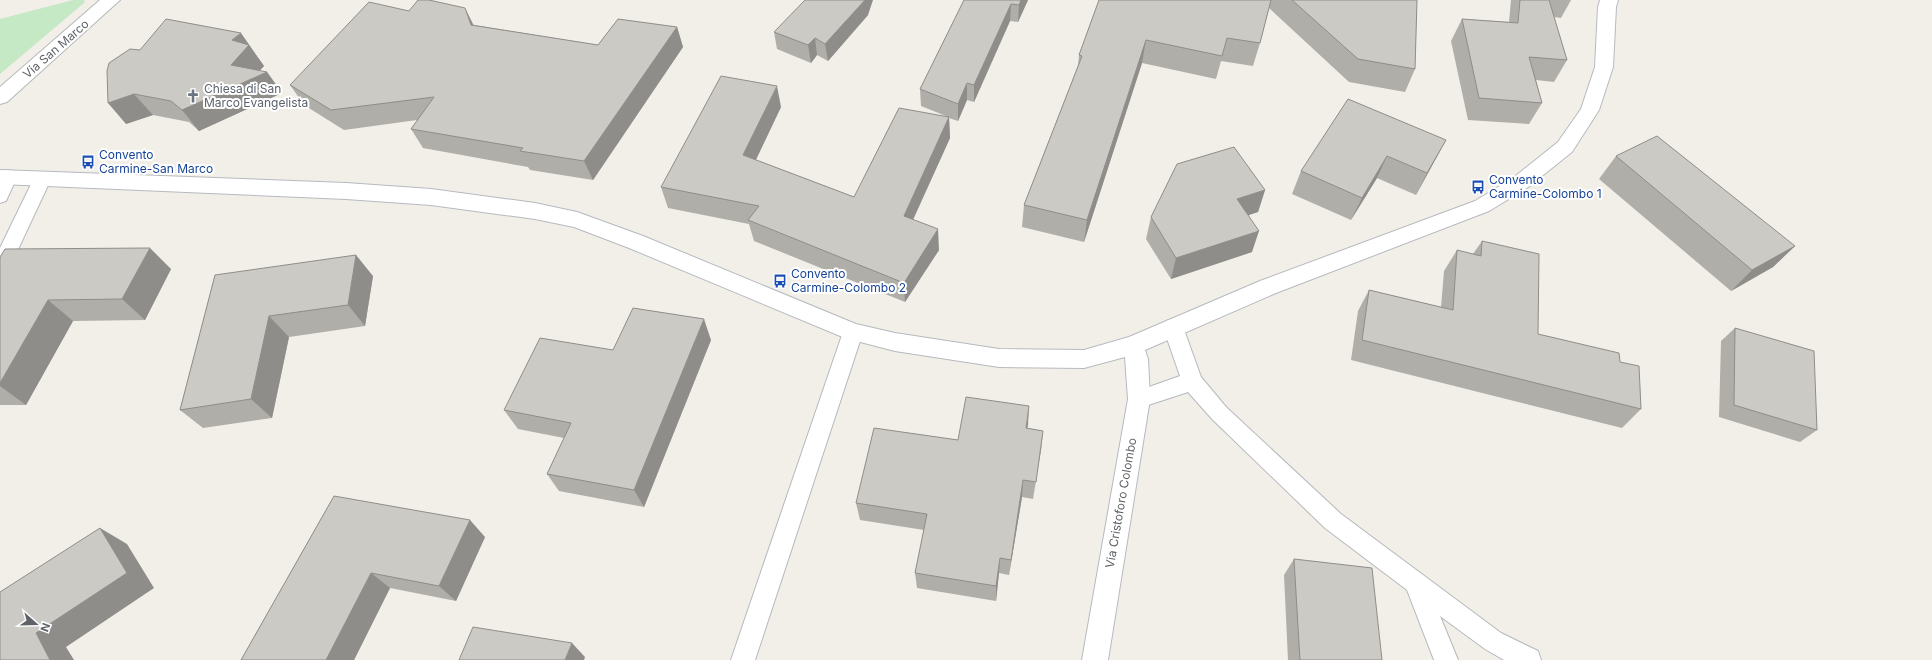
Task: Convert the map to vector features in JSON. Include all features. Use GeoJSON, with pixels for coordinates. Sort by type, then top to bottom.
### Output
{"type":"FeatureCollection","features":[{"type":"Feature","properties":{"kind":"main road","name":"Via San Marco"},"geometry":{"type":"LineString","coordinates":[[0,97],[111,0]]}},
{"type":"Feature","properties":{"kind":"main road"},"geometry":{"type":"LineString","coordinates":[[4,177],[354,192],[431,197],[535,211],[577,220],[636,242],[853,332],[895,342],[930,348],[1014,358],[1084,359],[1132,345],[1268,287],[1482,206],[1520,183],[1565,147],[1590,110],[1604,68],[1607,7],[1609,0]]}},
{"type":"Feature","properties":{"kind":"main road","name":"Via Cristoforo Colombo"},"geometry":{"type":"LineString","coordinates":[[1095,660],[1139,399],[1137,359],[1132,345]]}},
{"type":"Feature","properties":{"kind":"lane"},"geometry":{"type":"LineString","coordinates":[[0,196],[4,177]]}},
{"type":"Feature","properties":{"kind":"lane"},"geometry":{"type":"LineString","coordinates":[[0,268],[42,179]]}},
{"type":"Feature","properties":{"kind":"lane"},"geometry":{"type":"LineString","coordinates":[[1173,327],[1192,382],[1219,413],[1333,521],[1493,641],[1530,660]]}},
{"type":"Feature","properties":{"kind":"lane"},"geometry":{"type":"LineString","coordinates":[[743,660],[853,332]]}},
{"type":"Feature","properties":{"kind":"lane"},"geometry":{"type":"LineString","coordinates":[[1139,399],[1192,382]]}},
{"type":"Feature","properties":{"kind":"lane"},"geometry":{"type":"LineString","coordinates":[[1415,582],[1446,660]]}},
{"type":"Feature","properties":{"kind":"green space"},"geometry":{"type":"Polygon","coordinates":[[[73,0],[84,0],[85,2],[0,74],[0,19],[73,0]]]}},
{"type":"Feature","properties":{"kind":"building"},"geometry":{"type":"Polygon","coordinates":[[[418,0],[429,0],[465,8],[471,25],[598,45],[618,19],[677,27],[584,161],[520,151],[523,148],[411,129],[434,97],[331,110],[290,85],[369,2],[409,11],[418,0]]]}},
{"type":"Feature","properties":{"kind":"building"},"geometry":{"type":"Polygon","coordinates":[[[805,0],[865,0],[825,44],[815,38],[808,45],[774,32],[805,0]]]}},
{"type":"Feature","properties":{"kind":"building"},"geometry":{"type":"Polygon","coordinates":[[[964,0],[1021,0],[1019,5],[1011,4],[974,85],[967,83],[958,104],[920,89],[964,0]]]}},
{"type":"Feature","properties":{"kind":"building"},"geometry":{"type":"Polygon","coordinates":[[[1099,0],[1271,0],[1260,43],[1227,38],[1222,56],[1146,40],[1087,220],[1024,205],[1082,56],[1079,55],[1099,0]]]}},
{"type":"Feature","properties":{"kind":"building"},"geometry":{"type":"Polygon","coordinates":[[[1292,0],[1417,0],[1415,69],[1358,59],[1292,0]]]}},
{"type":"Feature","properties":{"kind":"building"},"geometry":{"type":"Polygon","coordinates":[[[1520,0],[1549,0],[1567,60],[1529,57],[1542,103],[1479,98],[1462,19],[1518,23],[1520,0]]]}},
{"type":"Feature","properties":{"kind":"building"},"geometry":{"type":"Polygon","coordinates":[[[166,19],[241,33],[232,40],[249,45],[231,65],[267,72],[182,110],[171,101],[134,94],[108,103],[107,71],[109,63],[130,49],[140,50],[166,19]]]}},
{"type":"Feature","properties":{"kind":"building"},"geometry":{"type":"Polygon","coordinates":[[[721,76],[777,86],[743,155],[854,197],[899,108],[949,117],[904,216],[938,229],[904,283],[748,220],[759,206],[661,187],[721,76]]]}},
{"type":"Feature","properties":{"kind":"building"},"geometry":{"type":"Polygon","coordinates":[[[1348,99],[1446,140],[1427,173],[1387,156],[1362,198],[1301,171],[1348,99]]]}},
{"type":"Feature","properties":{"kind":"building"},"geometry":{"type":"Polygon","coordinates":[[[1657,136],[1795,246],[1752,270],[1616,156],[1657,136]]]}},
{"type":"Feature","properties":{"kind":"building"},"geometry":{"type":"Polygon","coordinates":[[[1234,147],[1265,190],[1237,199],[1259,231],[1176,258],[1151,217],[1177,164],[1234,147]]]}},
{"type":"Feature","properties":{"kind":"building"},"geometry":{"type":"Polygon","coordinates":[[[1482,241],[1539,254],[1538,334],[1619,353],[1620,362],[1639,366],[1641,409],[1362,340],[1369,290],[1453,310],[1457,250],[1481,256],[1482,241]]]}},
{"type":"Feature","properties":{"kind":"building"},"geometry":{"type":"Polygon","coordinates":[[[150,248],[122,299],[48,300],[0,383],[0,257],[5,249],[150,248]]]}},
{"type":"Feature","properties":{"kind":"building"},"geometry":{"type":"Polygon","coordinates":[[[356,255],[348,305],[269,316],[251,399],[180,410],[215,275],[356,255]]]}},
{"type":"Feature","properties":{"kind":"building"},"geometry":{"type":"Polygon","coordinates":[[[633,308],[704,319],[634,490],[547,474],[571,423],[504,410],[540,338],[613,350],[633,308]]]}},
{"type":"Feature","properties":{"kind":"building"},"geometry":{"type":"Polygon","coordinates":[[[1735,328],[1814,351],[1817,430],[1734,405],[1735,328]]]}},
{"type":"Feature","properties":{"kind":"building"},"geometry":{"type":"Polygon","coordinates":[[[966,397],[1029,406],[1026,428],[1043,431],[1036,482],[1023,480],[1011,560],[1000,558],[996,586],[915,573],[927,514],[856,503],[874,428],[958,440],[966,397]]]}},
{"type":"Feature","properties":{"kind":"building"},"geometry":{"type":"Polygon","coordinates":[[[334,496],[470,520],[439,586],[371,573],[326,660],[241,660],[334,496]]]}},
{"type":"Feature","properties":{"kind":"building"},"geometry":{"type":"Polygon","coordinates":[[[100,528],[127,573],[36,633],[50,660],[0,660],[0,592],[100,528]]]}},
{"type":"Feature","properties":{"kind":"building"},"geometry":{"type":"Polygon","coordinates":[[[1294,559],[1372,568],[1382,660],[1300,660],[1294,559]]]}},
{"type":"Feature","properties":{"kind":"building"},"geometry":{"type":"Polygon","coordinates":[[[473,627],[572,643],[565,660],[459,660],[473,627]]]}},
{"type":"Feature","properties":{"kind":"place","name":"Chiesa di San Marco Evangelista"},"geometry":{"type":"Point","coordinates":[193,96]}},
{"type":"Feature","properties":{"kind":"place","name":"Convento Carmine-San Marco"},"geometry":{"type":"Point","coordinates":[88,162]}},
{"type":"Feature","properties":{"kind":"place","name":"Convento Carmine-Colombo 1"},"geometry":{"type":"Point","coordinates":[1478,187]}},
{"type":"Feature","properties":{"kind":"place","name":"Convento Carmine-Colombo 2"},"geometry":{"type":"Point","coordinates":[780,281]}}]}
